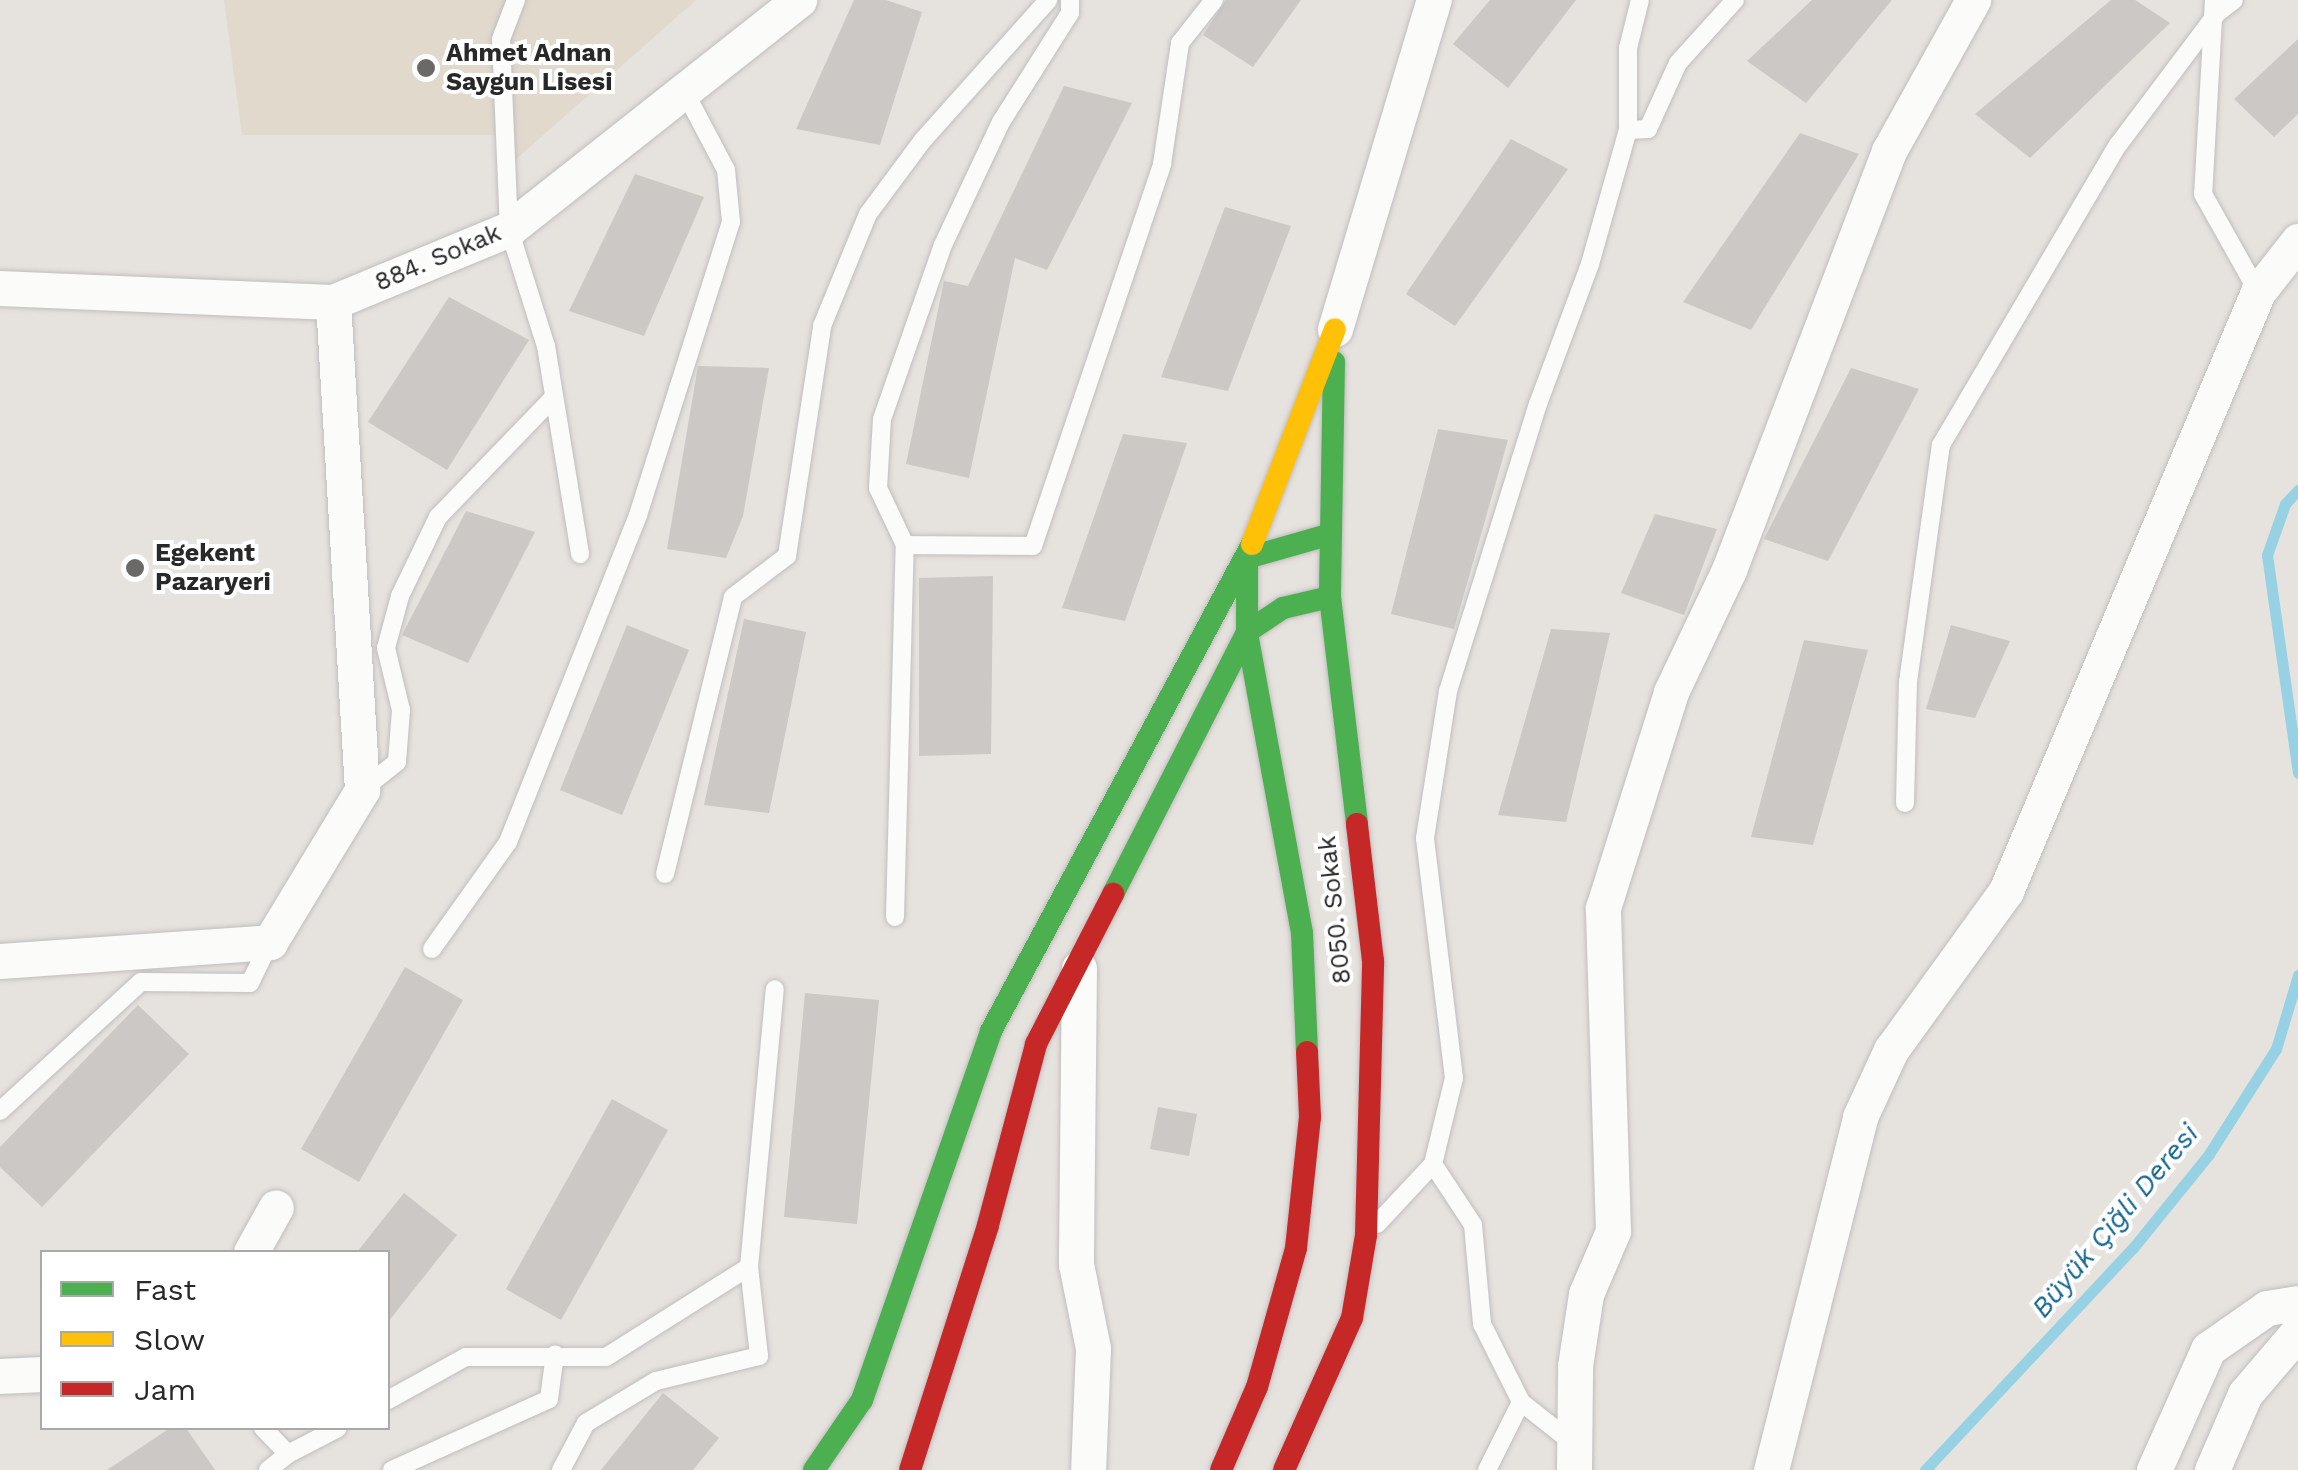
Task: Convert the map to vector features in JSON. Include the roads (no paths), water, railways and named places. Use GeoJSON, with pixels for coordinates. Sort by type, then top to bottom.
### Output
{"type":"FeatureCollection","features":[{"type":"Feature","properties":{"kind":"street","name":"884. Sokak"},"geometry":{"type":"LineString","coordinates":[[0,288],[333,302],[509,229],[686,94],[799,0]]}},
{"type":"Feature","properties":{"kind":"street"},"geometry":{"type":"LineString","coordinates":[[814,1470],[862,1400],[991,1031],[1247,558],[1335,329],[1434,0]]}},
{"type":"Feature","properties":{"kind":"street"},"geometry":{"type":"LineString","coordinates":[[1574,1456],[1586,1294],[1613,1231],[1603,908],[1672,692],[1729,570],[1889,151],[1973,0]]}},
{"type":"Feature","properties":{"kind":"street"},"geometry":{"type":"LineString","coordinates":[[1771,1470],[1860,1117],[1891,1050],[2006,890],[2258,292],[2298,241]]}},
{"type":"Feature","properties":{"kind":"street"},"geometry":{"type":"LineString","coordinates":[[0,961],[270,942],[362,790],[333,302]]}},
{"type":"Feature","properties":{"kind":"street","name":"8050. Sokak"},"geometry":{"type":"LineString","coordinates":[[1284,1470],[1352,1318],[1366,1236],[1373,960],[1330,598],[1335,329]]}},
{"type":"Feature","properties":{"kind":"street"},"geometry":{"type":"LineString","coordinates":[[1247,558],[1330,534]]}},
{"type":"Feature","properties":{"kind":"street","name":"8050. Sokak"},"geometry":{"type":"LineString","coordinates":[[1221,1470],[1257,1387],[1296,1248],[1310,1117],[1302,933],[1247,632],[1247,558]]}},
{"type":"Feature","properties":{"kind":"street"},"geometry":{"type":"LineString","coordinates":[[910,1470],[988,1225],[1036,1044],[1079,966],[1147,818],[1247,632],[1283,608],[1330,598]]}},
{"type":"Feature","properties":{"kind":"street"},"geometry":{"type":"LineString","coordinates":[[1079,966],[1076,1264],[1093,1348],[1088,1470]]}},
{"type":"Feature","properties":{"kind":"street"},"geometry":{"type":"LineString","coordinates":[[252,1250],[276,1207]]}},
{"type":"Feature","properties":{"kind":"street"},"geometry":{"type":"LineString","coordinates":[[2154,1470],[2208,1349],[2267,1308],[2298,1303]]}},
{"type":"Feature","properties":{"kind":"street"},"geometry":{"type":"LineString","coordinates":[[2212,1470],[2245,1394],[2298,1332]]}},
{"type":"Feature","properties":{"kind":"street"},"geometry":{"type":"LineString","coordinates":[[0,1376],[40,1374]]}},
{"type":"Feature","properties":{"kind":"lane"},"geometry":{"type":"LineString","coordinates":[[516,0],[502,39],[509,229],[546,346],[580,554]]}},
{"type":"Feature","properties":{"kind":"lane"},"geometry":{"type":"LineString","coordinates":[[665,874],[733,597],[787,556],[822,326],[868,214],[924,140],[1048,0]]}},
{"type":"Feature","properties":{"kind":"lane"},"geometry":{"type":"LineString","coordinates":[[894,917],[905,544],[878,488],[882,419],[942,245],[1001,122],[1070,13],[1070,0]]}},
{"type":"Feature","properties":{"kind":"lane"},"geometry":{"type":"LineString","coordinates":[[905,544],[1033,546],[1162,164],[1180,43],[1214,0]]}},
{"type":"Feature","properties":{"kind":"lane"},"geometry":{"type":"LineString","coordinates":[[1366,1236],[1433,1164],[1454,1078],[1425,838],[1448,690],[1538,404],[1590,264],[1628,130],[1628,48],[1640,0]]}},
{"type":"Feature","properties":{"kind":"lane"},"geometry":{"type":"LineString","coordinates":[[1628,130],[1648,128],[1678,63],[1735,0]]}},
{"type":"Feature","properties":{"kind":"lane"},"geometry":{"type":"LineString","coordinates":[[1905,803],[1908,682],[1940,446],[2118,145],[2216,7],[2234,0]]}},
{"type":"Feature","properties":{"kind":"lane"},"geometry":{"type":"LineString","coordinates":[[2216,7],[2203,194],[2258,292]]}},
{"type":"Feature","properties":{"kind":"lane"},"geometry":{"type":"LineString","coordinates":[[432,949],[508,842],[638,515],[731,222],[726,170],[686,94]]}},
{"type":"Feature","properties":{"kind":"lane"},"geometry":{"type":"LineString","coordinates":[[362,790],[396,762],[401,710],[386,648],[400,596],[438,517],[554,398]]}},
{"type":"Feature","properties":{"kind":"lane"},"geometry":{"type":"LineString","coordinates":[[0,1111],[141,982],[250,983],[270,942]]}},
{"type":"Feature","properties":{"kind":"lane"},"geometry":{"type":"LineString","coordinates":[[562,1470],[586,1423],[656,1381],[759,1356],[749,1268],[775,989]]}},
{"type":"Feature","properties":{"kind":"lane"},"geometry":{"type":"LineString","coordinates":[[1433,1164],[1473,1225],[1482,1324],[1521,1402],[1574,1456]]}},
{"type":"Feature","properties":{"kind":"lane"},"geometry":{"type":"LineString","coordinates":[[390,1399],[466,1357],[606,1357],[749,1268]]}},
{"type":"Feature","properties":{"kind":"lane"},"geometry":{"type":"LineString","coordinates":[[392,1470],[550,1399],[554,1354]]}},
{"type":"Feature","properties":{"kind":"lane"},"geometry":{"type":"LineString","coordinates":[[1487,1470],[1521,1402]]}},
{"type":"Feature","properties":{"kind":"lane"},"geometry":{"type":"LineString","coordinates":[[264,1430],[288,1454]]}},
{"type":"Feature","properties":{"kind":"lane"},"geometry":{"type":"LineString","coordinates":[[268,1470],[288,1454],[334,1430]]}},
{"type":"Feature","properties":{"kind":"waterway","name":"Büyük Çiğli Deresi"},"geometry":{"type":"LineString","coordinates":[[2298,490],[2285,504],[2267,555],[2298,773]]}},
{"type":"Feature","properties":{"kind":"waterway","name":"Büyük Çiğli Deresi"},"geometry":{"type":"LineString","coordinates":[[1925,1470],[2133,1248],[2209,1154],[2276,1049],[2298,975]]}},
{"type":"Feature","properties":{"kind":"place","name":"Ahmet Adnan Saygun Lisesi"},"geometry":{"type":"Point","coordinates":[426,68]}},
{"type":"Feature","properties":{"kind":"place","name":"Egekent Pazaryeri"},"geometry":{"type":"Point","coordinates":[135,568]}}]}
